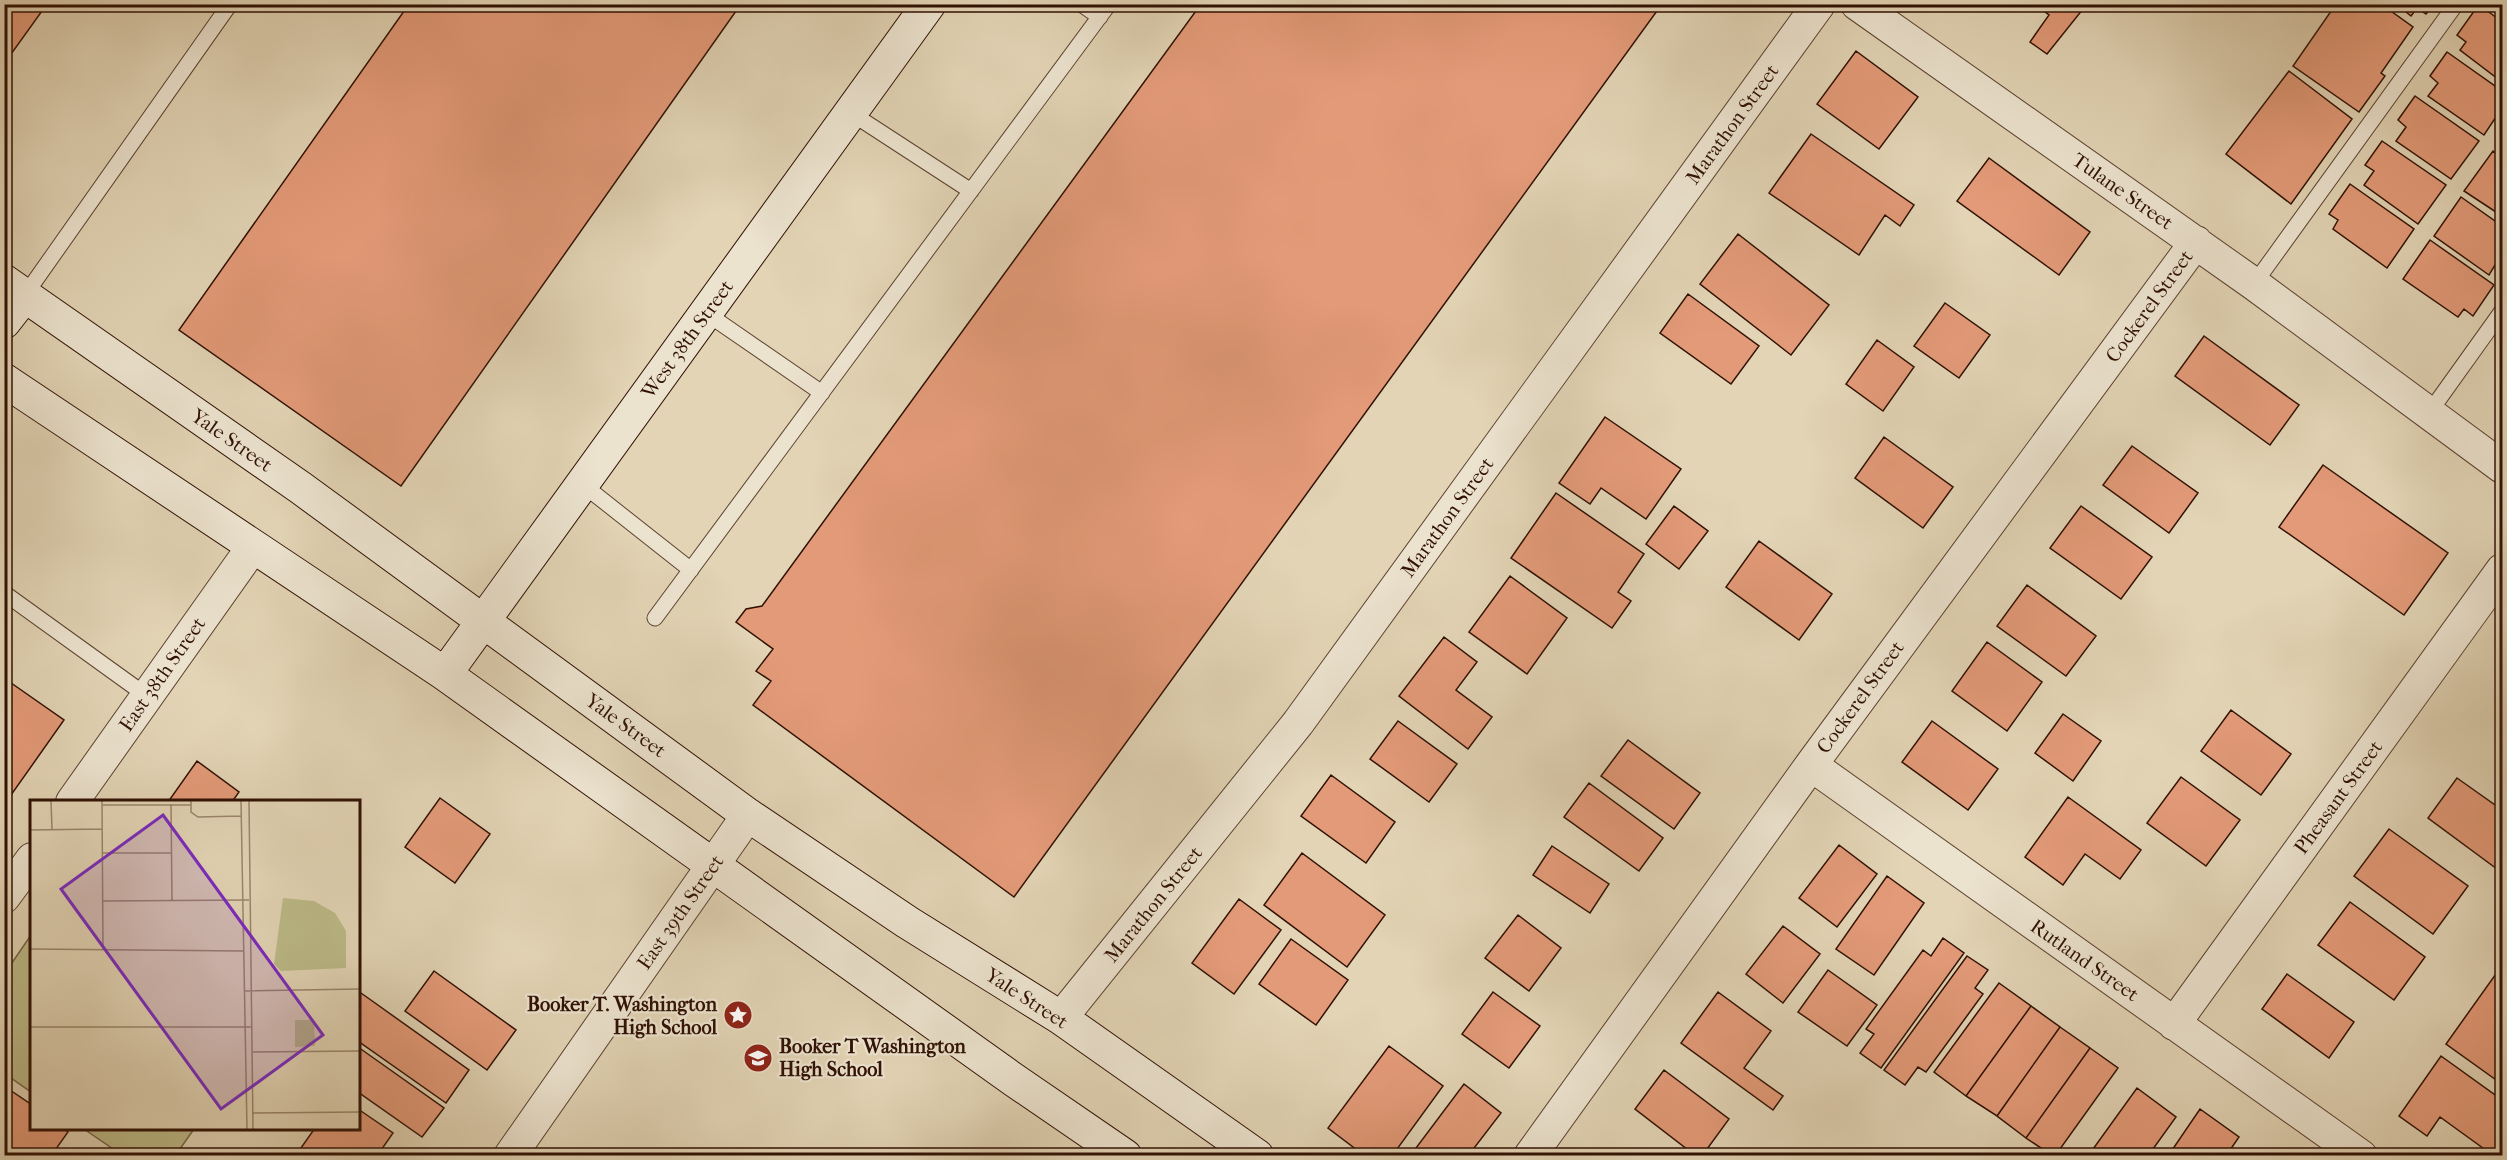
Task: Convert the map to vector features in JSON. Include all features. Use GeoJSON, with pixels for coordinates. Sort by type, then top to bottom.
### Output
{"type":"FeatureCollection","features":[{"type":"Feature","properties":{"kind":"main road","name":"West 38th Street"},"geometry":{"type":"LineString","coordinates":[[444,674],[929,4]]}},
{"type":"Feature","properties":{"kind":"main road"},"geometry":{"type":"LineString","coordinates":[[4,322],[15,288]]}},
{"type":"Feature","properties":{"kind":"main road","name":"Yale Street"},"geometry":{"type":"LineString","coordinates":[[15,288],[302,488],[748,815],[907,922],[1060,1018],[1257,1155]]}},
{"type":"Feature","properties":{"kind":"main road"},"geometry":{"type":"LineString","coordinates":[[4,380],[252,548],[444,674],[1014,1080],[1125,1155]]}},
{"type":"Feature","properties":{"kind":"street","name":"Marathon Street"},"geometry":{"type":"LineString","coordinates":[[1060,1018],[1298,723],[1819,4]]}},
{"type":"Feature","properties":{"kind":"street","name":"Tulane Street"},"geometry":{"type":"LineString","coordinates":[[1857,4],[2254,284],[2502,467]]}},
{"type":"Feature","properties":{"kind":"street","name":"Cockerel Street"},"geometry":{"type":"LineString","coordinates":[[1530,1155],[1810,765],[2196,243]]}},
{"type":"Feature","properties":{"kind":"street","name":"East 38th Street"},"geometry":{"type":"LineString","coordinates":[[73,800],[252,548]]}},
{"type":"Feature","properties":{"kind":"street","name":"Pheasant Street"},"geometry":{"type":"LineString","coordinates":[[2174,1024],[2502,570]]}},
{"type":"Feature","properties":{"kind":"street","name":"Rutland Street"},"geometry":{"type":"LineString","coordinates":[[1810,765],[2361,1155]]}},
{"type":"Feature","properties":{"kind":"street","name":"East 39th Street"},"geometry":{"type":"LineString","coordinates":[[510,1155],[748,815]]}},
{"type":"Feature","properties":{"kind":"street"},"geometry":{"type":"LineString","coordinates":[[4,897],[30,862]]}},
{"type":"Feature","properties":{"kind":"lane"},"geometry":{"type":"LineString","coordinates":[[15,288],[230,4]]}},
{"type":"Feature","properties":{"kind":"lane"},"geometry":{"type":"LineString","coordinates":[[1082,4],[1100,17]]}},
{"type":"Feature","properties":{"kind":"lane"},"geometry":{"type":"LineString","coordinates":[[655,618],[1109,4]]}},
{"type":"Feature","properties":{"kind":"lane"},"geometry":{"type":"LineString","coordinates":[[2254,284],[2456,4]]}},
{"type":"Feature","properties":{"kind":"lane"},"geometry":{"type":"LineString","coordinates":[[851,113],[971,191]]}},
{"type":"Feature","properties":{"kind":"lane"},"geometry":{"type":"LineString","coordinates":[[2429,413],[2502,311]]}},
{"type":"Feature","properties":{"kind":"lane"},"geometry":{"type":"LineString","coordinates":[[706,313],[822,393]]}},
{"type":"Feature","properties":{"kind":"lane"},"geometry":{"type":"LineString","coordinates":[[582,484],[691,570]]}},
{"type":"Feature","properties":{"kind":"lane"},"geometry":{"type":"LineString","coordinates":[[4,593],[147,696]]}},
{"type":"Feature","properties":{"kind":"shaded area"},"geometry":{"type":"Polygon","coordinates":[[[30,936],[30,1091],[4,1073],[5,973],[30,936]]]}},
{"type":"Feature","properties":{"kind":"shaded area"},"geometry":{"type":"Polygon","coordinates":[[[85,1130],[193,1130],[175,1156],[122,1155],[85,1130]]]}},
{"type":"Feature","properties":{"kind":"building"},"geometry":{"type":"Polygon","coordinates":[[[4,4],[47,4],[4,64],[4,4]]]}},
{"type":"Feature","properties":{"kind":"building"},"geometry":{"type":"Polygon","coordinates":[[[409,4],[741,4],[401,486],[179,330],[409,4]]]}},
{"type":"Feature","properties":{"kind":"building"},"geometry":{"type":"Polygon","coordinates":[[[1201,4],[1662,4],[1014,897],[753,705],[771,681],[756,671],[773,649],[736,622],[746,609],[762,606],[1201,4]]]}},
{"type":"Feature","properties":{"kind":"building"},"geometry":{"type":"Polygon","coordinates":[[[2035,4],[2087,4],[2047,54],[2030,42],[2049,15],[2035,4]]]}},
{"type":"Feature","properties":{"kind":"building"},"geometry":{"type":"Polygon","coordinates":[[[2336,4],[2381,4],[2413,27],[2381,73],[2385,76],[2359,112],[2293,66],[2336,4]]]}},
{"type":"Feature","properties":{"kind":"building"},"geometry":{"type":"Polygon","coordinates":[[[2396,4],[2434,4],[2426,14],[2417,8],[2411,16],[2396,4]]]}},
{"type":"Feature","properties":{"kind":"building"},"geometry":{"type":"Polygon","coordinates":[[[2495,4],[2502,4],[2502,16],[2492,8],[2495,4]]]}},
{"type":"Feature","properties":{"kind":"building"},"geometry":{"type":"Polygon","coordinates":[[[2481,6],[2502,22],[2502,82],[2460,50],[2466,42],[2457,35],[2477,7],[2480,9],[2481,6]]]}},
{"type":"Feature","properties":{"kind":"building"},"geometry":{"type":"Polygon","coordinates":[[[1856,51],[1918,97],[1879,149],[1817,104],[1856,51]]]}},
{"type":"Feature","properties":{"kind":"building"},"geometry":{"type":"Polygon","coordinates":[[[2447,52],[2502,91],[2502,108],[2484,135],[2428,96],[2438,83],[2430,76],[2447,52]]]}},
{"type":"Feature","properties":{"kind":"building"},"geometry":{"type":"Polygon","coordinates":[[[2289,71],[2352,119],[2291,204],[2226,154],[2289,71]]]}},
{"type":"Feature","properties":{"kind":"building"},"geometry":{"type":"Polygon","coordinates":[[[2415,96],[2479,141],[2451,179],[2396,141],[2406,127],[2398,120],[2415,96]]]}},
{"type":"Feature","properties":{"kind":"building"},"geometry":{"type":"Polygon","coordinates":[[[1811,134],[1914,205],[1900,226],[1885,215],[1859,255],[1769,193],[1811,134]]]}},
{"type":"Feature","properties":{"kind":"building"},"geometry":{"type":"Polygon","coordinates":[[[2382,141],[2446,185],[2418,224],[2364,185],[2374,171],[2365,165],[2382,141]]]}},
{"type":"Feature","properties":{"kind":"building"},"geometry":{"type":"Polygon","coordinates":[[[2493,151],[2502,158],[2502,216],[2464,191],[2493,151]]]}},
{"type":"Feature","properties":{"kind":"building"},"geometry":{"type":"Polygon","coordinates":[[[1989,158],[2090,232],[2059,275],[1957,201],[1989,158]]]}},
{"type":"Feature","properties":{"kind":"building"},"geometry":{"type":"Polygon","coordinates":[[[2350,184],[2414,229],[2387,268],[2333,229],[2338,220],[2329,214],[2350,184]]]}},
{"type":"Feature","properties":{"kind":"building"},"geometry":{"type":"Polygon","coordinates":[[[2461,197],[2502,226],[2502,263],[2498,260],[2489,275],[2434,236],[2461,197]]]}},
{"type":"Feature","properties":{"kind":"building"},"geometry":{"type":"Polygon","coordinates":[[[1738,234],[1829,305],[1791,355],[1700,284],[1738,234]]]}},
{"type":"Feature","properties":{"kind":"building"},"geometry":{"type":"Polygon","coordinates":[[[2430,240],[2494,285],[2473,316],[2464,309],[2458,317],[2403,279],[2430,240]]]}},
{"type":"Feature","properties":{"kind":"building"},"geometry":{"type":"Polygon","coordinates":[[[1688,294],[1759,346],[1731,384],[1660,333],[1688,294]]]}},
{"type":"Feature","properties":{"kind":"building"},"geometry":{"type":"Polygon","coordinates":[[[1945,303],[1990,335],[1959,378],[1914,346],[1945,303]]]}},
{"type":"Feature","properties":{"kind":"building"},"geometry":{"type":"Polygon","coordinates":[[[2204,336],[2299,405],[2270,445],[2175,376],[2204,336]]]}},
{"type":"Feature","properties":{"kind":"building"},"geometry":{"type":"Polygon","coordinates":[[[1877,340],[1914,367],[1883,411],[1846,384],[1877,340]]]}},
{"type":"Feature","properties":{"kind":"building"},"geometry":{"type":"Polygon","coordinates":[[[1605,417],[1681,469],[1646,519],[1601,488],[1590,504],[1559,483],[1605,417]]]}},
{"type":"Feature","properties":{"kind":"building"},"geometry":{"type":"Polygon","coordinates":[[[1884,437],[1953,487],[1923,528],[1855,478],[1884,437]]]}},
{"type":"Feature","properties":{"kind":"building"},"geometry":{"type":"Polygon","coordinates":[[[2132,446],[2198,493],[2169,533],[2103,485],[2132,446]]]}},
{"type":"Feature","properties":{"kind":"building"},"geometry":{"type":"Polygon","coordinates":[[[2323,465],[2448,553],[2404,615],[2279,527],[2323,465]]]}},
{"type":"Feature","properties":{"kind":"building"},"geometry":{"type":"Polygon","coordinates":[[[1556,493],[1644,554],[1618,592],[1631,601],[1612,628],[1511,558],[1556,493]]]}},
{"type":"Feature","properties":{"kind":"building"},"geometry":{"type":"Polygon","coordinates":[[[1674,506],[1708,531],[1679,569],[1646,544],[1674,506]]]}},
{"type":"Feature","properties":{"kind":"building"},"geometry":{"type":"Polygon","coordinates":[[[2081,506],[2152,557],[2121,599],[2050,548],[2081,506]]]}},
{"type":"Feature","properties":{"kind":"building"},"geometry":{"type":"Polygon","coordinates":[[[1759,541],[1832,594],[1799,640],[1726,587],[1759,541]]]}},
{"type":"Feature","properties":{"kind":"building"},"geometry":{"type":"Polygon","coordinates":[[[1510,576],[1567,618],[1527,674],[1469,632],[1510,576]]]}},
{"type":"Feature","properties":{"kind":"building"},"geometry":{"type":"Polygon","coordinates":[[[2027,585],[2096,636],[2066,676],[1997,626],[2027,585]]]}},
{"type":"Feature","properties":{"kind":"building"},"geometry":{"type":"Polygon","coordinates":[[[1444,637],[1477,662],[1456,690],[1492,717],[1468,749],[1399,696],[1444,637]]]}},
{"type":"Feature","properties":{"kind":"building"},"geometry":{"type":"Polygon","coordinates":[[[1987,642],[2042,682],[2007,731],[1952,691],[1987,642]]]}},
{"type":"Feature","properties":{"kind":"building"},"geometry":{"type":"Polygon","coordinates":[[[4,678],[64,720],[4,805],[4,678]]]}},
{"type":"Feature","properties":{"kind":"building"},"geometry":{"type":"Polygon","coordinates":[[[2231,710],[2291,754],[2261,795],[2201,751],[2231,710]]]}},
{"type":"Feature","properties":{"kind":"building"},"geometry":{"type":"Polygon","coordinates":[[[2063,714],[2101,741],[2073,781],[2035,753],[2063,714]]]}},
{"type":"Feature","properties":{"kind":"building"},"geometry":{"type":"Polygon","coordinates":[[[1398,721],[1457,764],[1429,802],[1370,759],[1398,721]]]}},
{"type":"Feature","properties":{"kind":"building"},"geometry":{"type":"Polygon","coordinates":[[[1932,721],[1998,769],[1968,810],[1902,762],[1932,721]]]}},
{"type":"Feature","properties":{"kind":"building"},"geometry":{"type":"Polygon","coordinates":[[[1628,740],[1700,793],[1674,829],[1601,776],[1628,740]]]}},
{"type":"Feature","properties":{"kind":"building"},"geometry":{"type":"Polygon","coordinates":[[[197,761],[239,792],[233,800],[169,800],[197,761]]]}},
{"type":"Feature","properties":{"kind":"building"},"geometry":{"type":"Polygon","coordinates":[[[1331,775],[1395,822],[1366,863],[1301,816],[1331,775]]]}},
{"type":"Feature","properties":{"kind":"building"},"geometry":{"type":"Polygon","coordinates":[[[2181,777],[2240,820],[2206,866],[2147,823],[2181,777]]]}},
{"type":"Feature","properties":{"kind":"building"},"geometry":{"type":"Polygon","coordinates":[[[2457,778],[2502,810],[2502,862],[2497,869],[2428,818],[2457,778]]]}},
{"type":"Feature","properties":{"kind":"building"},"geometry":{"type":"Polygon","coordinates":[[[1589,783],[1663,838],[1639,871],[1564,817],[1589,783]]]}},
{"type":"Feature","properties":{"kind":"building"},"geometry":{"type":"Polygon","coordinates":[[[2068,797],[2141,850],[2120,879],[2085,854],[2063,885],[2025,857],[2068,797]]]}},
{"type":"Feature","properties":{"kind":"building"},"geometry":{"type":"Polygon","coordinates":[[[440,798],[490,834],[455,883],[405,847],[440,798]]]}},
{"type":"Feature","properties":{"kind":"building"},"geometry":{"type":"Polygon","coordinates":[[[2389,829],[2468,886],[2433,934],[2354,876],[2389,829]]]}},
{"type":"Feature","properties":{"kind":"building"},"geometry":{"type":"Polygon","coordinates":[[[1839,845],[1877,874],[1837,927],[1799,898],[1839,845]]]}},
{"type":"Feature","properties":{"kind":"building"},"geometry":{"type":"Polygon","coordinates":[[[1552,846],[1609,884],[1590,913],[1533,875],[1552,846]]]}},
{"type":"Feature","properties":{"kind":"building"},"geometry":{"type":"Polygon","coordinates":[[[1302,853],[1385,915],[1347,967],[1264,905],[1302,853]]]}},
{"type":"Feature","properties":{"kind":"building"},"geometry":{"type":"Polygon","coordinates":[[[1887,876],[1924,903],[1874,975],[1836,949],[1887,876]]]}},
{"type":"Feature","properties":{"kind":"building"},"geometry":{"type":"Polygon","coordinates":[[[1239,899],[1281,930],[1234,994],[1192,963],[1239,899]]]}},
{"type":"Feature","properties":{"kind":"building"},"geometry":{"type":"Polygon","coordinates":[[[2350,902],[2425,957],[2394,1000],[2318,945],[2350,902]]]}},
{"type":"Feature","properties":{"kind":"building"},"geometry":{"type":"Polygon","coordinates":[[[1518,915],[1561,948],[1529,991],[1485,958],[1518,915]]]}},
{"type":"Feature","properties":{"kind":"building"},"geometry":{"type":"Polygon","coordinates":[[[1783,926],[1820,954],[1783,1003],[1746,974],[1783,926]]]}},
{"type":"Feature","properties":{"kind":"building"},"geometry":{"type":"Polygon","coordinates":[[[1943,938],[1964,953],[1881,1068],[1860,1053],[1874,1034],[1866,1029],[1923,950],[1931,956],[1943,938]]]}},
{"type":"Feature","properties":{"kind":"building"},"geometry":{"type":"Polygon","coordinates":[[[1291,939],[1348,980],[1316,1025],[1259,984],[1291,939]]]}},
{"type":"Feature","properties":{"kind":"building"},"geometry":{"type":"Polygon","coordinates":[[[1967,956],[1988,970],[1975,988],[1983,994],[1926,1072],[1918,1067],[1905,1085],[1884,1070],[1967,956]]]}},
{"type":"Feature","properties":{"kind":"building"},"geometry":{"type":"Polygon","coordinates":[[[1828,970],[1877,1005],[1847,1046],[1798,1012],[1828,970]]]}},
{"type":"Feature","properties":{"kind":"building"},"geometry":{"type":"Polygon","coordinates":[[[434,971],[516,1030],[487,1070],[405,1011],[434,971]]]}},
{"type":"Feature","properties":{"kind":"building"},"geometry":{"type":"Polygon","coordinates":[[[2498,971],[2502,974],[2502,1078],[2499,1082],[2446,1044],[2498,971]]]}},
{"type":"Feature","properties":{"kind":"building"},"geometry":{"type":"Polygon","coordinates":[[[2287,974],[2354,1022],[2329,1058],[2262,1009],[2287,974]]]}},
{"type":"Feature","properties":{"kind":"building"},"geometry":{"type":"Polygon","coordinates":[[[1999,983],[2031,1006],[1966,1096],[1934,1072],[1999,983]]]}},
{"type":"Feature","properties":{"kind":"building"},"geometry":{"type":"Polygon","coordinates":[[[1493,992],[1540,1026],[1509,1068],[1462,1034],[1493,992]]]}},
{"type":"Feature","properties":{"kind":"building"},"geometry":{"type":"Polygon","coordinates":[[[1718,992],[1771,1031],[1744,1068],[1783,1096],[1773,1110],[1681,1043],[1718,992]]]}},
{"type":"Feature","properties":{"kind":"building"},"geometry":{"type":"Polygon","coordinates":[[[360,994],[469,1070],[446,1103],[360,1042],[360,994]]]}},
{"type":"Feature","properties":{"kind":"building"},"geometry":{"type":"Polygon","coordinates":[[[2031,1006],[2060,1027],[1997,1116],[1966,1096],[2031,1006]]]}},
{"type":"Feature","properties":{"kind":"building"},"geometry":{"type":"Polygon","coordinates":[[[2060,1027],[2090,1048],[2026,1138],[1997,1116],[2060,1027]]]}},
{"type":"Feature","properties":{"kind":"building"},"geometry":{"type":"Polygon","coordinates":[[[1389,1046],[1443,1086],[1392,1156],[1365,1156],[1328,1128],[1389,1046]]]}},
{"type":"Feature","properties":{"kind":"building"},"geometry":{"type":"Polygon","coordinates":[[[360,1048],[444,1108],[422,1137],[360,1093],[360,1048]]]}},
{"type":"Feature","properties":{"kind":"building"},"geometry":{"type":"Polygon","coordinates":[[[2090,1048],[2118,1068],[2053,1156],[2026,1138],[2090,1048]]]}},
{"type":"Feature","properties":{"kind":"building"},"geometry":{"type":"Polygon","coordinates":[[[2441,1056],[2502,1100],[2502,1156],[2494,1156],[2440,1117],[2427,1136],[2399,1116],[2441,1056]]]}},
{"type":"Feature","properties":{"kind":"building"},"geometry":{"type":"Polygon","coordinates":[[[1664,1070],[1729,1119],[1702,1156],[1696,1156],[1635,1109],[1664,1070]]]}},
{"type":"Feature","properties":{"kind":"building"},"geometry":{"type":"Polygon","coordinates":[[[1464,1084],[1501,1113],[1468,1156],[1410,1156],[1464,1084]]]}},
{"type":"Feature","properties":{"kind":"building"},"geometry":{"type":"Polygon","coordinates":[[[4,1086],[30,1104],[30,1130],[66,1130],[68,1132],[51,1156],[4,1155],[4,1086]]]}},
{"type":"Feature","properties":{"kind":"building"},"geometry":{"type":"Polygon","coordinates":[[[2137,1088],[2176,1117],[2148,1156],[2088,1156],[2137,1088]]]}},
{"type":"Feature","properties":{"kind":"building"},"geometry":{"type":"Polygon","coordinates":[[[2200,1109],[2239,1137],[2226,1156],[2168,1156],[2200,1109]]]}},
{"type":"Feature","properties":{"kind":"building"},"geometry":{"type":"Polygon","coordinates":[[[360,1110],[393,1133],[377,1156],[296,1155],[314,1130],[360,1130],[360,1110]]]}},
{"type":"Feature","properties":{"kind":"place","name":"Booker T. Washington High School"},"geometry":{"type":"Point","coordinates":[738,1015]}},
{"type":"Feature","properties":{"kind":"place","name":"Booker T Washington High School"},"geometry":{"type":"Point","coordinates":[758,1058]}}]}
